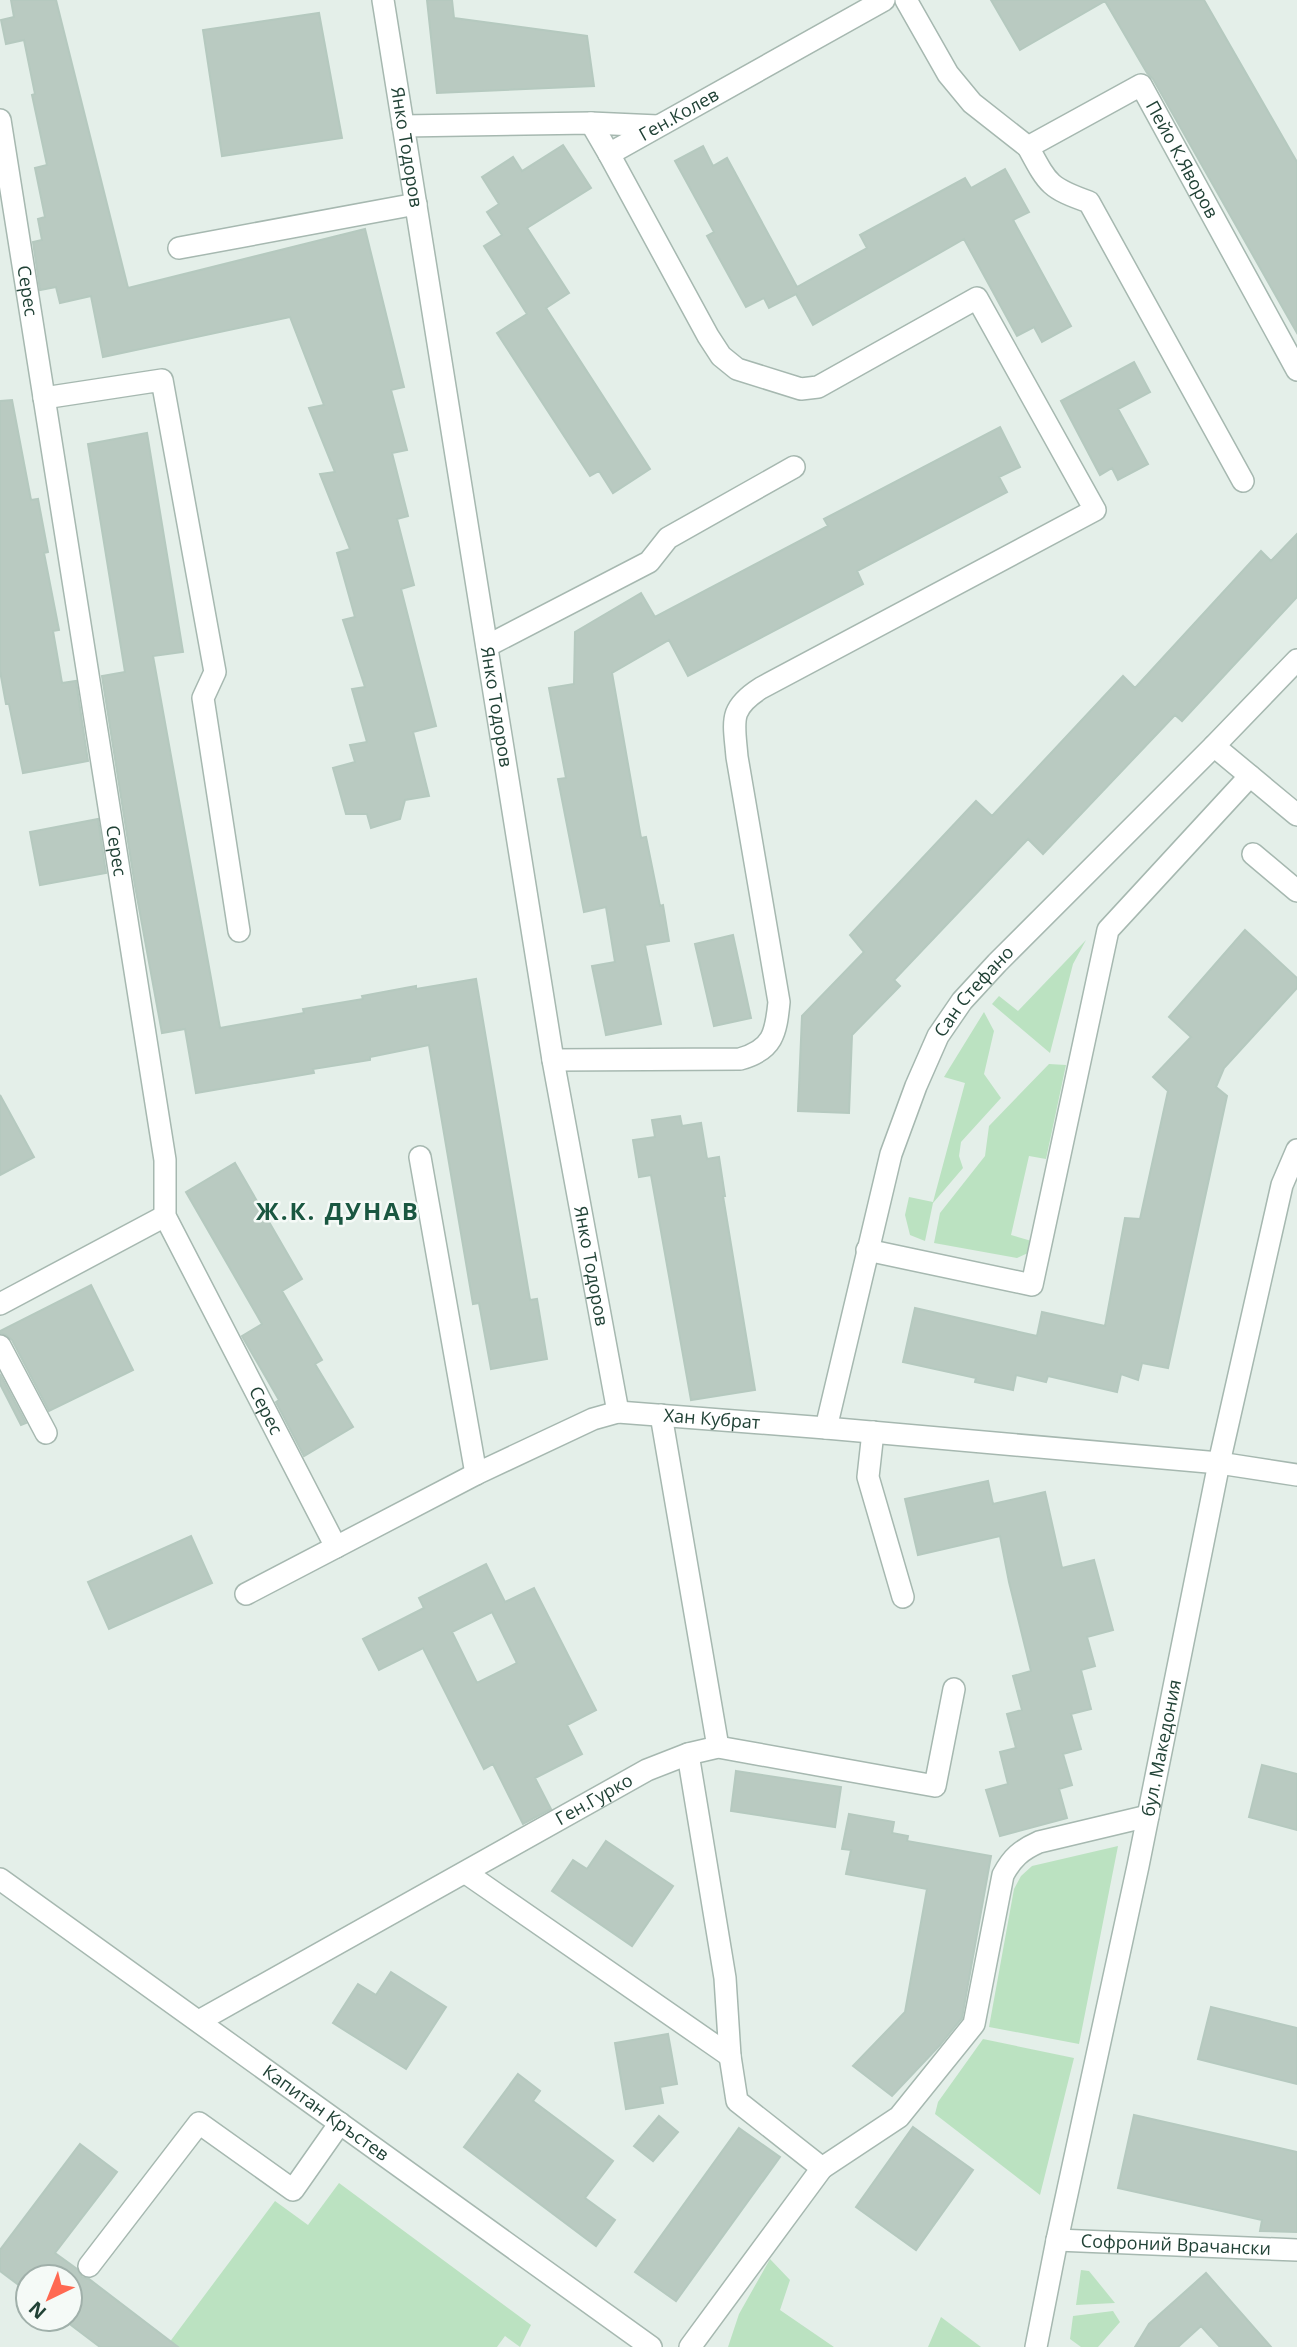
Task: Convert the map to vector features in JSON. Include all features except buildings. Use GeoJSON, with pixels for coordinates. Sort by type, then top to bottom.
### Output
{"type":"FeatureCollection","features":[{"type":"Feature","properties":{"kind":"street","name":"Янко Тодоров"},"geometry":{"type":"LineString","coordinates":[[383,0],[554,1060],[618,1412]]}},
{"type":"Feature","properties":{"kind":"street","name":"Ген.Колев"},"geometry":{"type":"LineString","coordinates":[[403,126],[591,123],[658,126],[884,0]]}},
{"type":"Feature","properties":{"kind":"street"},"geometry":{"type":"LineString","coordinates":[[906,0],[948,74],[972,103],[1028,147],[1045,179],[1063,193],[1090,202],[1243,481]]}},
{"type":"Feature","properties":{"kind":"street","name":"Пейо К.Яворов"},"geometry":{"type":"LineString","coordinates":[[1028,147],[1141,85],[1297,370]]}},
{"type":"Feature","properties":{"kind":"street","name":"Серес"},"geometry":{"type":"LineString","coordinates":[[0,120],[165,1160],[165,1216],[335,1546]]}},
{"type":"Feature","properties":{"kind":"street"},"geometry":{"type":"LineString","coordinates":[[554,1060],[740,1059],[756,1055],[768,1045],[777,1026],[779,1002],[737,757],[734,724],[737,707],[746,697],[761,688],[1095,510],[977,298],[818,387],[801,389],[737,369],[721,356],[708,336],[591,123]]}},
{"type":"Feature","properties":{"kind":"street"},"geometry":{"type":"LineString","coordinates":[[608,154],[658,126]]}},
{"type":"Feature","properties":{"kind":"street"},"geometry":{"type":"LineString","coordinates":[[179,248],[416,204]]}},
{"type":"Feature","properties":{"kind":"street"},"geometry":{"type":"LineString","coordinates":[[44,398],[162,380],[215,672],[203,698],[239,931]]}},
{"type":"Feature","properties":{"kind":"street"},"geometry":{"type":"LineString","coordinates":[[487,646],[649,562],[668,538],[794,467]]}},
{"type":"Feature","properties":{"kind":"street","name":"Сан Стефано"},"geometry":{"type":"LineString","coordinates":[[826,1428],[891,1154],[938,1036],[962,1001],[997,962],[1297,660]]}},
{"type":"Feature","properties":{"kind":"street"},"geometry":{"type":"LineString","coordinates":[[1214,746],[1297,815]]}},
{"type":"Feature","properties":{"kind":"street"},"geometry":{"type":"LineString","coordinates":[[867,1250],[1032,1285],[1108,930],[1250,776]]}},
{"type":"Feature","properties":{"kind":"street"},"geometry":{"type":"LineString","coordinates":[[1254,854],[1297,891]]}},
{"type":"Feature","properties":{"kind":"street","name":"бул. Македония"},"geometry":{"type":"LineString","coordinates":[[1036,2347],[1056,2240],[1148,1816],[1219,1463],[1282,1185],[1297,1150]]}},
{"type":"Feature","properties":{"kind":"street"},"geometry":{"type":"LineString","coordinates":[[420,1157],[476,1474]]}},
{"type":"Feature","properties":{"kind":"street"},"geometry":{"type":"LineString","coordinates":[[0,1304],[165,1216]]}},
{"type":"Feature","properties":{"kind":"street"},"geometry":{"type":"LineString","coordinates":[[0,1346],[46,1433]]}},
{"type":"Feature","properties":{"kind":"street","name":"Хан Кубрат"},"geometry":{"type":"LineString","coordinates":[[246,1594],[476,1474],[593,1419],[618,1412],[1219,1463],[1297,1475]]}},
{"type":"Feature","properties":{"kind":"street"},"geometry":{"type":"LineString","coordinates":[[661,1415],[718,1747]]}},
{"type":"Feature","properties":{"kind":"street"},"geometry":{"type":"LineString","coordinates":[[873,1432],[868,1477],[903,1597]]}},
{"type":"Feature","properties":{"kind":"street","name":"Ген.Гурко"},"geometry":{"type":"LineString","coordinates":[[199,2021],[647,1770],[688,1754],[718,1747],[935,1786],[954,1689]]}},
{"type":"Feature","properties":{"kind":"street"},"geometry":{"type":"LineString","coordinates":[[688,1754],[725,1978],[730,2056],[737,2101],[822,2168]]}},
{"type":"Feature","properties":{"kind":"street"},"geometry":{"type":"LineString","coordinates":[[690,2347],[822,2168],[900,2117],[974,2024],[1003,1875],[1010,1861],[1023,1849],[1039,1842],[1148,1816]]}},
{"type":"Feature","properties":{"kind":"street"},"geometry":{"type":"LineString","coordinates":[[466,1872],[730,2056]]}},
{"type":"Feature","properties":{"kind":"street","name":"Капитан Кръстев"},"geometry":{"type":"LineString","coordinates":[[0,1879],[340,2123],[627,2340],[651,2347]]}},
{"type":"Feature","properties":{"kind":"street"},"geometry":{"type":"LineString","coordinates":[[89,2266],[199,2123],[293,2190],[340,2123]]}},
{"type":"Feature","properties":{"kind":"street","name":"Софроний Врачански"},"geometry":{"type":"LineString","coordinates":[[1056,2240],[1297,2250]]}},
{"type":"Feature","properties":{"kind":"green space"},"geometry":{"type":"Polygon","coordinates":[[[1086,940],[1073,964],[1050,1053],[992,1004],[999,996],[1018,1011],[1086,940]]]}},
{"type":"Feature","properties":{"kind":"green space"},"geometry":{"type":"Polygon","coordinates":[[[984,1012],[994,1031],[984,1074],[1001,1098],[961,1142],[959,1156],[963,1168],[933,1203],[925,1241],[910,1235],[905,1215],[909,1197],[933,1202],[965,1083],[944,1077],[984,1012]]]}},
{"type":"Feature","properties":{"kind":"green space"},"geometry":{"type":"Polygon","coordinates":[[[1049,1064],[1066,1065],[1046,1159],[1029,1156],[1011,1235],[1035,1242],[1028,1253],[1017,1258],[934,1243],[940,1213],[985,1156],[989,1126],[1049,1064]]]}},
{"type":"Feature","properties":{"kind":"green space"},"geometry":{"type":"Polygon","coordinates":[[[1118,1846],[1079,2044],[989,2027],[1014,1889],[1021,1876],[1032,1866],[1118,1846]]]}},
{"type":"Feature","properties":{"kind":"green space"},"geometry":{"type":"Polygon","coordinates":[[[983,2039],[1074,2058],[1040,2195],[935,2114],[938,2102],[983,2039]]]}},
{"type":"Feature","properties":{"kind":"green space"},"geometry":{"type":"Polygon","coordinates":[[[339,2183],[531,2325],[520,2347],[505,2336],[497,2347],[166,2347],[275,2201],[308,2225],[339,2183]]]}},
{"type":"Feature","properties":{"kind":"green space"},"geometry":{"type":"Polygon","coordinates":[[[770,2259],[790,2280],[780,2310],[834,2347],[728,2347],[739,2314],[770,2259]]]}},
{"type":"Feature","properties":{"kind":"green space"},"geometry":{"type":"Polygon","coordinates":[[[1081,2270],[1089,2271],[1115,2303],[1076,2305],[1081,2270]]]}},
{"type":"Feature","properties":{"kind":"green space"},"geometry":{"type":"Polygon","coordinates":[[[1113,2311],[1120,2322],[1098,2347],[1081,2347],[1070,2339],[1073,2316],[1113,2311]]]}},
{"type":"Feature","properties":{"kind":"green space"},"geometry":{"type":"Polygon","coordinates":[[[941,2317],[981,2347],[928,2347],[941,2317]]]}},
{"type":"Feature","properties":{"kind":"district","name":"Ж.К. ДУНАВ"},"geometry":{"type":"Point","coordinates":[338,1212]}}]}
